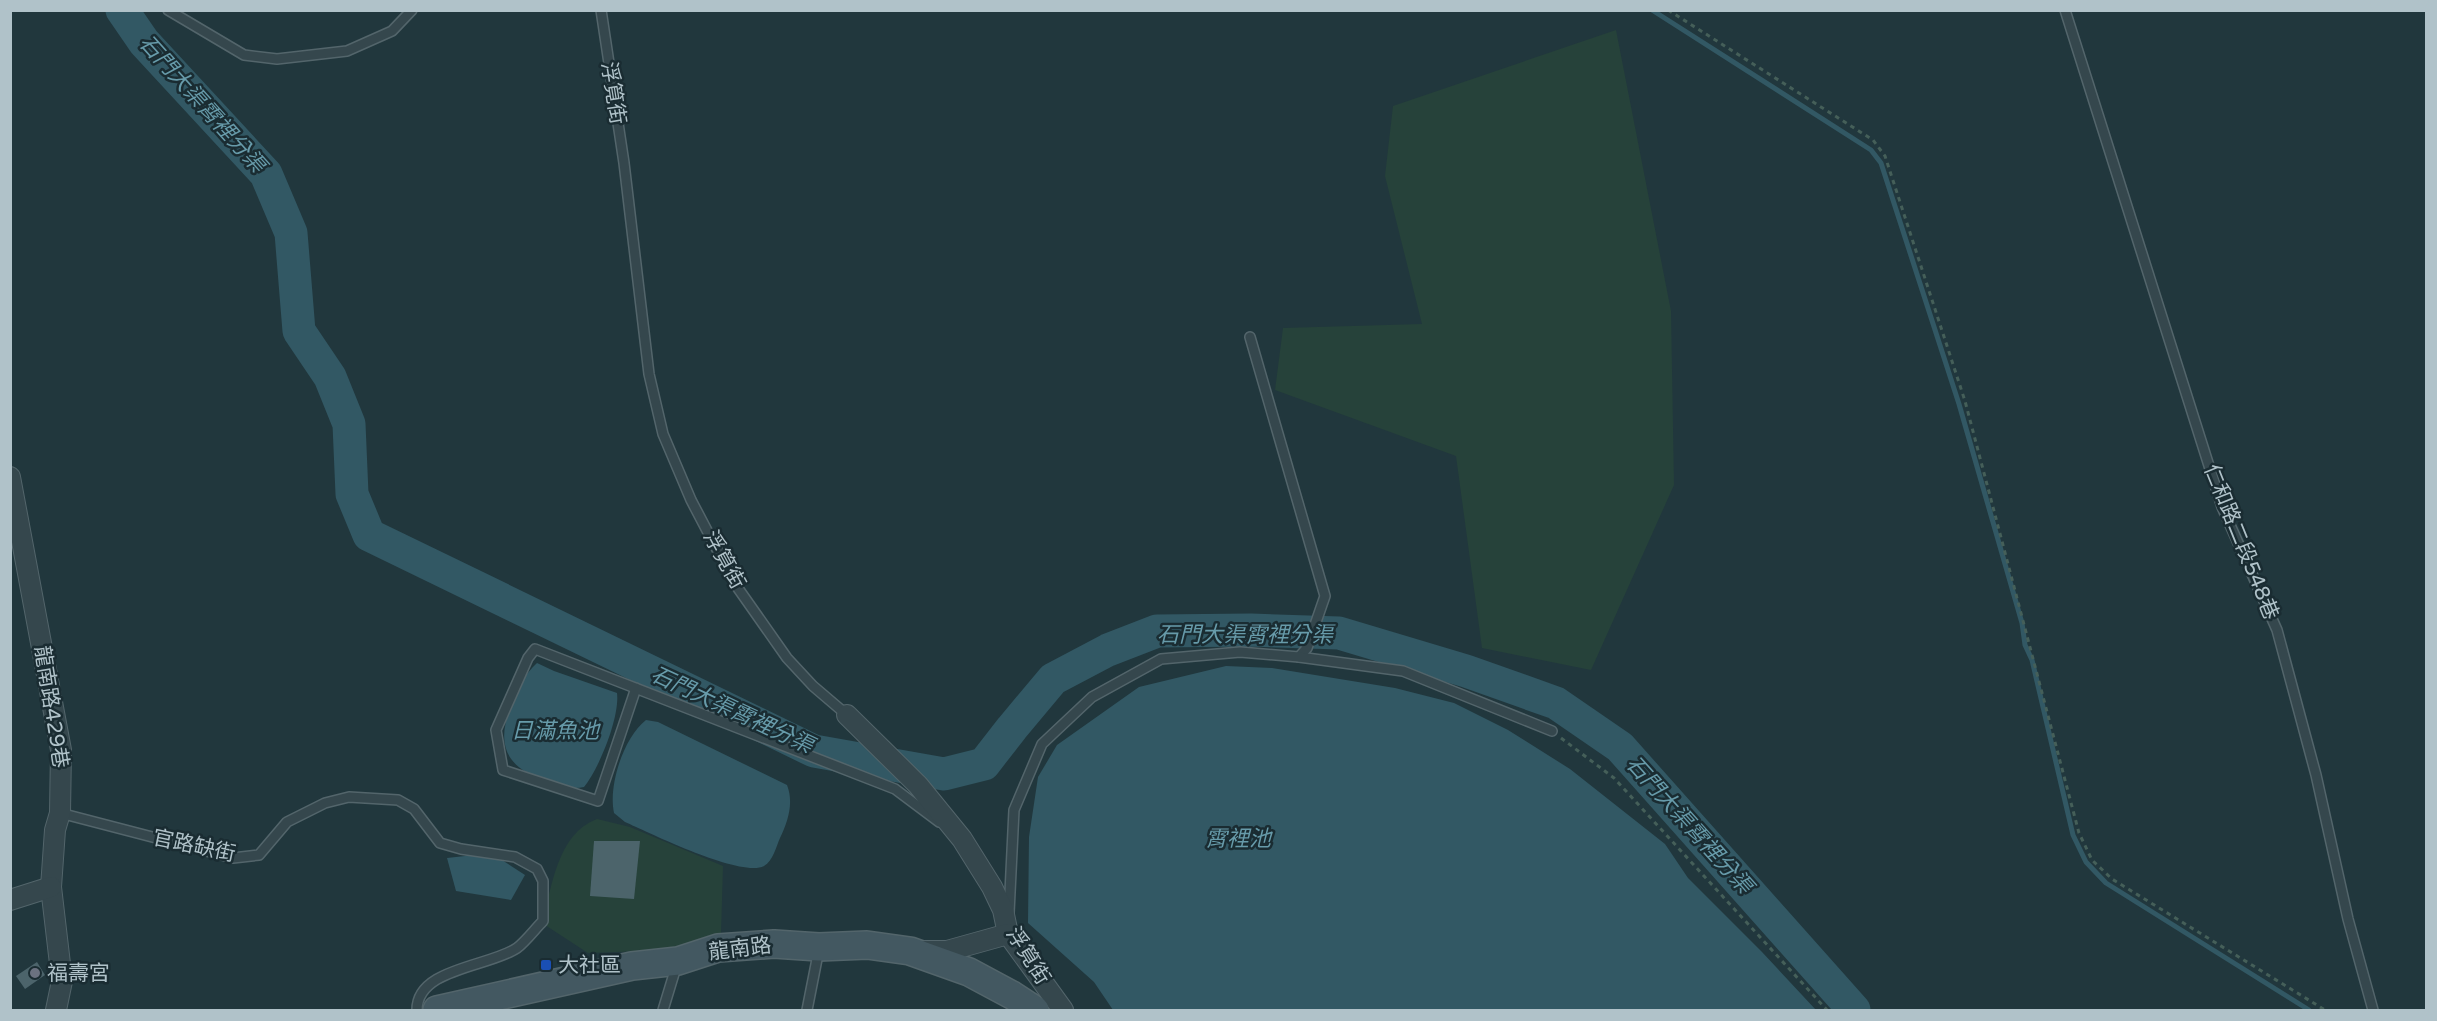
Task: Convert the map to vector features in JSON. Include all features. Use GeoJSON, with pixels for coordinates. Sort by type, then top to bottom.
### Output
{"type":"FeatureCollection","features":[{"type":"Feature","properties":{"kind":"main road","name":"龍南路"},"geometry":{"type":"LineString","coordinates":[[437,1011],[632,966],[678,961],[718,948],[774,944],[819,947],[867,945],[910,951],[969,972],[1012,994],[1035,1011]]}},
{"type":"Feature","properties":{"kind":"street","name":"龍南路429巷"},"geometry":{"type":"LineString","coordinates":[[10,477],[61,750],[60,813],[55,830],[51,887],[62,981],[56,1011]]}},
{"type":"Feature","properties":{"kind":"street","name":"浮筧街"},"geometry":{"type":"LineString","coordinates":[[847,715],[918,785],[962,839],[992,887],[1003,910],[1008,934],[1063,1011]]}},
{"type":"Feature","properties":{"kind":"street"},"geometry":{"type":"LineString","coordinates":[[10,900],[51,887]]}},
{"type":"Feature","properties":{"kind":"street"},"geometry":{"type":"LineString","coordinates":[[910,951],[946,951],[1008,934]]}},
{"type":"Feature","properties":{"kind":"lane"},"geometry":{"type":"LineString","coordinates":[[168,10],[243,55],[277,60],[347,51],[392,31],[412,10]]}},
{"type":"Feature","properties":{"kind":"lane","name":"浮筧街"},"geometry":{"type":"LineString","coordinates":[[601,10],[624,163],[649,374],[663,434],[692,500],[735,584],[787,658],[813,686],[847,715]]}},
{"type":"Feature","properties":{"kind":"lane","name":"仁和路二段548巷"},"geometry":{"type":"LineString","coordinates":[[2065,10],[2222,507],[2277,630],[2316,775],[2348,919],[2373,1011]]}},
{"type":"Feature","properties":{"kind":"lane"},"geometry":{"type":"LineString","coordinates":[[1250,337],[1325,596],[1307,648],[1299,657]]}},
{"type":"Feature","properties":{"kind":"lane"},"geometry":{"type":"LineString","coordinates":[[636,688],[598,801],[503,770],[496,730],[528,658],[535,649],[636,688],[896,789],[962,839]]}},
{"type":"Feature","properties":{"kind":"lane"},"geometry":{"type":"LineString","coordinates":[[1008,934],[1014,810],[1042,744],[1092,697],[1161,659],[1240,652],[1299,657],[1403,672],[1552,731]]}},
{"type":"Feature","properties":{"kind":"lane","name":"官路缺街"},"geometry":{"type":"LineString","coordinates":[[60,813],[233,858],[259,855],[287,822],[325,803],[349,797],[398,800],[414,809],[440,843],[461,849],[515,857],[537,869],[543,881],[543,921],[516,948],[437,979],[417,999],[417,1011]]}},
{"type":"Feature","properties":{"kind":"lane"},"geometry":{"type":"LineString","coordinates":[[807,1011],[819,947]]}},
{"type":"Feature","properties":{"kind":"lane"},"geometry":{"type":"LineString","coordinates":[[663,1011],[678,961]]}},
{"type":"Feature","properties":{"kind":"path"},"geometry":{"type":"LineString","coordinates":[[1668,10],[1873,140],[1885,156],[1965,401],[2079,833],[2092,860],[2112,879],[2325,1011]]}},
{"type":"Feature","properties":{"kind":"path"},"geometry":{"type":"LineString","coordinates":[[1552,731],[1614,778],[1827,1011]]}},
{"type":"Feature","properties":{"kind":"green space"},"geometry":{"type":"Polygon","coordinates":[[[1616,30],[1671,311],[1674,485],[1591,670],[1482,648],[1456,456],[1275,390],[1283,328],[1422,324],[1385,176],[1393,106],[1616,30]]]}},
{"type":"Feature","properties":{"kind":"green space"},"geometry":{"type":"Polygon","coordinates":[[[597,819],[630,827],[723,866],[721,934],[673,950],[588,953],[542,923],[553,878],[565,849],[584,826],[597,819]]]}},
{"type":"Feature","properties":{"kind":"water","name":"日滿魚池"},"geometry":{"type":"Polygon","coordinates":[[[537,663],[617,693],[612,729],[596,768],[584,787],[564,786],[530,774],[511,759],[506,750],[504,739],[508,715],[522,681],[537,663]]]}},
{"type":"Feature","properties":{"kind":"water","name":"霄裡池"},"geometry":{"type":"Polygon","coordinates":[[[1226,666],[1272,668],[1395,688],[1454,703],[1508,730],[1570,769],[1665,844],[1688,878],[1816,1010],[1113,1010],[1094,982],[1028,923],[1029,837],[1038,777],[1057,745],[1139,687],[1226,666]]]}},
{"type":"Feature","properties":{"kind":"water"},"geometry":{"type":"Polygon","coordinates":[[[646,720],[658,722],[787,785],[790,798],[788,819],[774,854],[767,864],[752,868],[736,866],[695,853],[625,822],[614,813],[613,789],[619,762],[631,738],[646,720]]]}},
{"type":"Feature","properties":{"kind":"water"},"geometry":{"type":"Polygon","coordinates":[[[483,854],[499,858],[525,875],[511,900],[456,891],[447,858],[483,854]]]}},
{"type":"Feature","properties":{"kind":"building"},"geometry":{"type":"Polygon","coordinates":[[[594,841],[640,841],[634,899],[590,896],[594,841]]]}},
{"type":"Feature","properties":{"kind":"building"},"geometry":{"type":"Polygon","coordinates":[[[37,962],[45,975],[25,989],[16,976],[37,962]]]}},
{"type":"Feature","properties":{"kind":"waterway","name":"石門大渠霄裡分渠"},"geometry":{"type":"LineString","coordinates":[[122,10],[144,42],[266,174],[291,233],[299,331],[330,377],[349,424],[352,494],[369,535],[814,751],[944,774],[984,764],[1053,679],[1108,650],[1157,631],[1251,630],[1339,633],[1466,671],[1556,703],[1620,747],[1854,1010]]}},
{"type":"Feature","properties":{"kind":"waterway"},"geometry":{"type":"LineString","coordinates":[[1652,10],[1871,150],[1881,163],[1959,404],[2022,623],[2025,645],[2032,660],[2073,835],[2086,862],[2106,883],[2309,1010]]}},
{"type":"Feature","properties":{"kind":"place","name":"大社區"},"geometry":{"type":"Point","coordinates":[546,965]}},
{"type":"Feature","properties":{"kind":"place","name":"福壽宮"},"geometry":{"type":"Point","coordinates":[35,973]}}]}
